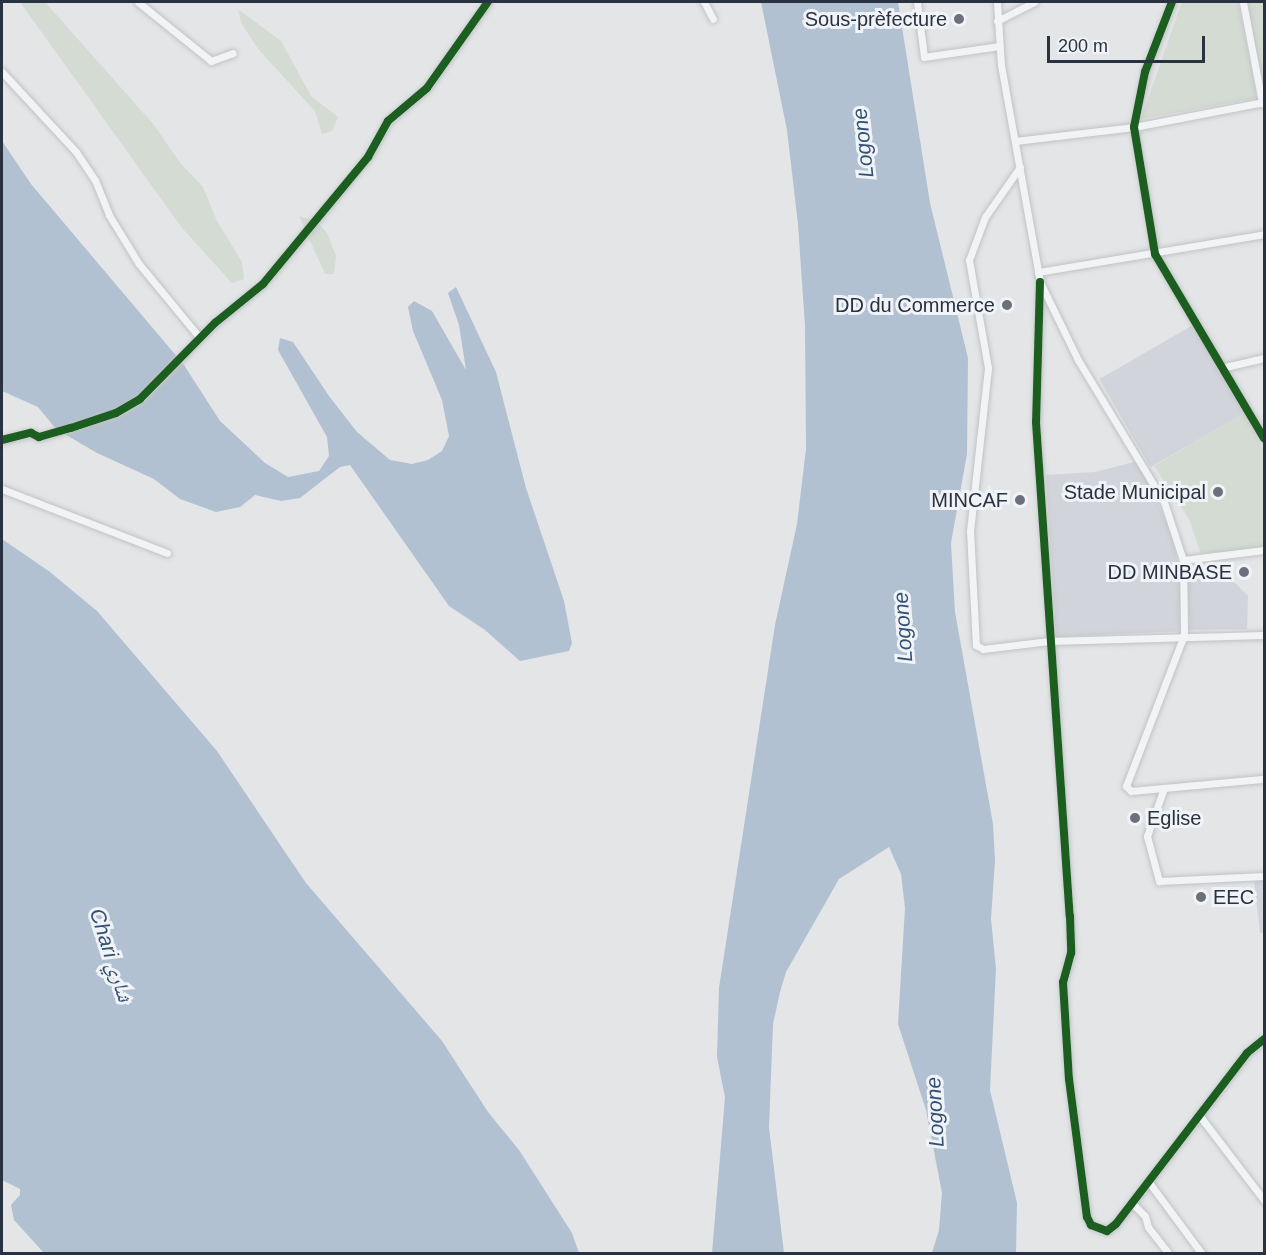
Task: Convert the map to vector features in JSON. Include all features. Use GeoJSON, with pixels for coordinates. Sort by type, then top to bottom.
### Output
{"type":"FeatureCollection","features":[{"type":"Feature","properties":{"kind":"street"},"geometry":{"type":"LineString","coordinates":[[138,2],[211,61],[233,53]]}},
{"type":"Feature","properties":{"kind":"street"},"geometry":{"type":"LineString","coordinates":[[2,441],[31,433],[39,437],[116,413],[140,399],[200,338],[263,284],[368,157],[388,121],[427,88],[488,2]]}},
{"type":"Feature","properties":{"kind":"street"},"geometry":{"type":"LineString","coordinates":[[704,2],[713,19]]}},
{"type":"Feature","properties":{"kind":"street"},"geometry":{"type":"LineString","coordinates":[[917,2],[924,57],[999,46]]}},
{"type":"Feature","properties":{"kind":"street"},"geometry":{"type":"LineString","coordinates":[[997,2],[999,46],[1040,282],[1036,422],[1070,916],[1071,953],[1063,974],[1069,1079],[1088,1220],[1096,1229],[1107,1231],[1132,1203],[1247,1053],[1264,1039]]}},
{"type":"Feature","properties":{"kind":"street"},"geometry":{"type":"LineString","coordinates":[[997,21],[1032,2]]}},
{"type":"Feature","properties":{"kind":"street"},"geometry":{"type":"LineString","coordinates":[[1172,2],[1145,72],[1134,127],[1155,254],[1264,438]]}},
{"type":"Feature","properties":{"kind":"street"},"geometry":{"type":"LineString","coordinates":[[1015,141],[1134,127],[1263,103],[1243,2]]}},
{"type":"Feature","properties":{"kind":"street"},"geometry":{"type":"LineString","coordinates":[[2,72],[76,152],[95,180],[109,215],[139,264],[200,338]]}},
{"type":"Feature","properties":{"kind":"street"},"geometry":{"type":"LineString","coordinates":[[1020,167],[985,217],[969,260],[988,368],[980,461],[970,516],[973,621],[980,648],[1050,641],[1184,635],[1264,635]]}},
{"type":"Feature","properties":{"kind":"street"},"geometry":{"type":"LineString","coordinates":[[1038,272],[1264,234]]}},
{"type":"Feature","properties":{"kind":"street"},"geometry":{"type":"LineString","coordinates":[[1040,282],[1078,360],[1164,502],[1183,560],[1184,635],[1126,786],[1131,791],[1264,779]]}},
{"type":"Feature","properties":{"kind":"street"},"geometry":{"type":"LineString","coordinates":[[1221,368],[1264,358]]}},
{"type":"Feature","properties":{"kind":"street"},"geometry":{"type":"LineString","coordinates":[[2,489],[167,553]]}},
{"type":"Feature","properties":{"kind":"street"},"geometry":{"type":"LineString","coordinates":[[1183,560],[1264,550]]}},
{"type":"Feature","properties":{"kind":"street"},"geometry":{"type":"LineString","coordinates":[[1164,788],[1147,836],[1159,881],[1264,876]]}},
{"type":"Feature","properties":{"kind":"street"},"geometry":{"type":"LineString","coordinates":[[1199,1115],[1264,1200]]}},
{"type":"Feature","properties":{"kind":"street"},"geometry":{"type":"LineString","coordinates":[[1148,1181],[1202,1254]]}},
{"type":"Feature","properties":{"kind":"street"},"geometry":{"type":"LineString","coordinates":[[1132,1203],[1145,1216],[1149,1228],[1169,1254]]}},
{"type":"Feature","properties":{"kind":"shaded area"},"geometry":{"type":"Polygon","coordinates":[[[20,2],[45,2],[154,125],[180,163],[203,187],[217,221],[242,262],[244,279],[232,283],[182,228],[20,2]]]}},
{"type":"Feature","properties":{"kind":"shaded area"},"geometry":{"type":"Polygon","coordinates":[[[1182,2],[1238,2],[1257,98],[1141,119],[1182,2]]]}},
{"type":"Feature","properties":{"kind":"shaded area"},"geometry":{"type":"Polygon","coordinates":[[[1246,2],[1264,2],[1264,94],[1246,2]]]}},
{"type":"Feature","properties":{"kind":"shaded area"},"geometry":{"type":"Polygon","coordinates":[[[238,9],[281,41],[311,96],[338,117],[332,131],[322,134],[315,111],[259,50],[241,23],[238,9]]]}},
{"type":"Feature","properties":{"kind":"shaded area"},"geometry":{"type":"Polygon","coordinates":[[[299,216],[316,221],[327,233],[336,256],[334,274],[325,274],[299,216]]]}},
{"type":"Feature","properties":{"kind":"shaded area"},"geometry":{"type":"Polygon","coordinates":[[[1193,325],[1244,413],[1150,467],[1099,379],[1193,325]]]}},
{"type":"Feature","properties":{"kind":"shaded area","name":"Stade Municipal"},"geometry":{"type":"Polygon","coordinates":[[[1244,413],[1264,451],[1264,547],[1201,554],[1189,519],[1154,466],[1244,413]]]}},
{"type":"Feature","properties":{"kind":"shaded area"},"geometry":{"type":"Polygon","coordinates":[[[1138,461],[1172,534],[1180,576],[1183,631],[1056,637],[1046,475],[1095,472],[1138,461]]]}},
{"type":"Feature","properties":{"kind":"shaded area"},"geometry":{"type":"Polygon","coordinates":[[[1230,578],[1248,596],[1247,629],[1189,630],[1188,580],[1230,578]]]}},
{"type":"Feature","properties":{"kind":"shaded area"},"geometry":{"type":"Polygon","coordinates":[[[1254,879],[1264,879],[1264,933],[1260,933],[1254,879]]]}},
{"type":"Feature","properties":{"kind":"water","name":"Logone"},"geometry":{"type":"Polygon","coordinates":[[[761,2],[898,2],[930,203],[968,358],[967,454],[951,543],[955,612],[993,824],[995,860],[991,919],[996,969],[990,1090],[1017,1203],[1016,1253],[932,1253],[939,1230],[942,1193],[926,1110],[898,1024],[905,908],[901,874],[889,847],[839,879],[786,972],[780,992],[773,1024],[769,1127],[784,1253],[712,1253],[725,1097],[717,1057],[719,988],[775,625],[797,524],[806,449],[805,326],[798,224],[787,130],[761,2]]]}},
{"type":"Feature","properties":{"kind":"water"},"geometry":{"type":"Polygon","coordinates":[[[2,141],[31,184],[184,365],[220,421],[265,463],[288,477],[319,471],[329,456],[327,437],[278,350],[280,338],[293,342],[329,396],[357,432],[390,460],[412,464],[428,460],[442,451],[449,436],[442,400],[413,331],[408,307],[414,301],[432,311],[466,370],[459,325],[448,293],[456,287],[496,372],[526,488],[564,601],[572,643],[569,651],[520,661],[485,630],[449,606],[350,465],[340,467],[300,498],[281,501],[255,495],[240,507],[216,512],[180,499],[154,479],[97,453],[56,429],[38,407],[2,391],[2,141]]]}},
{"type":"Feature","properties":{"kind":"water","name":"Chari شاري"},"geometry":{"type":"Polygon","coordinates":[[[2,539],[50,572],[97,611],[217,751],[306,883],[442,1041],[488,1112],[519,1150],[572,1233],[579,1253],[44,1253],[14,1220],[11,1205],[20,1195],[20,1189],[2,1180],[2,539]]]}},
{"type":"Feature","properties":{"kind":"cycle path"},"geometry":{"type":"LineString","coordinates":[[2,440],[31,433],[39,437],[71,428],[116,413],[140,399],[215,323],[263,284],[368,157],[388,121],[427,88],[488,2]]}},
{"type":"Feature","properties":{"kind":"cycle path"},"geometry":{"type":"LineString","coordinates":[[1172,2],[1145,72],[1134,127],[1155,254],[1264,438]]}},
{"type":"Feature","properties":{"kind":"cycle path"},"geometry":{"type":"LineString","coordinates":[[1040,282],[1036,422],[1070,916],[1071,953],[1063,982],[1069,1079],[1087,1217],[1091,1225],[1107,1231],[1116,1224],[1247,1053],[1264,1039]]}},
{"type":"Feature","properties":{"kind":"place","name":"Sous-prèfecture"},"geometry":{"type":"Point","coordinates":[959,19]}},
{"type":"Feature","properties":{"kind":"place","name":"DD du Commerce"},"geometry":{"type":"Point","coordinates":[1007,305]}},
{"type":"Feature","properties":{"kind":"place","name":"Stade Municipal"},"geometry":{"type":"Point","coordinates":[1218,492]}},
{"type":"Feature","properties":{"kind":"place","name":"MINCAF"},"geometry":{"type":"Point","coordinates":[1020,500]}},
{"type":"Feature","properties":{"kind":"place","name":"DD MINBASE"},"geometry":{"type":"Point","coordinates":[1244,572]}},
{"type":"Feature","properties":{"kind":"place","name":"Eglise"},"geometry":{"type":"Point","coordinates":[1135,818]}},
{"type":"Feature","properties":{"kind":"place","name":"EEC"},"geometry":{"type":"Point","coordinates":[1201,897]}}]}
